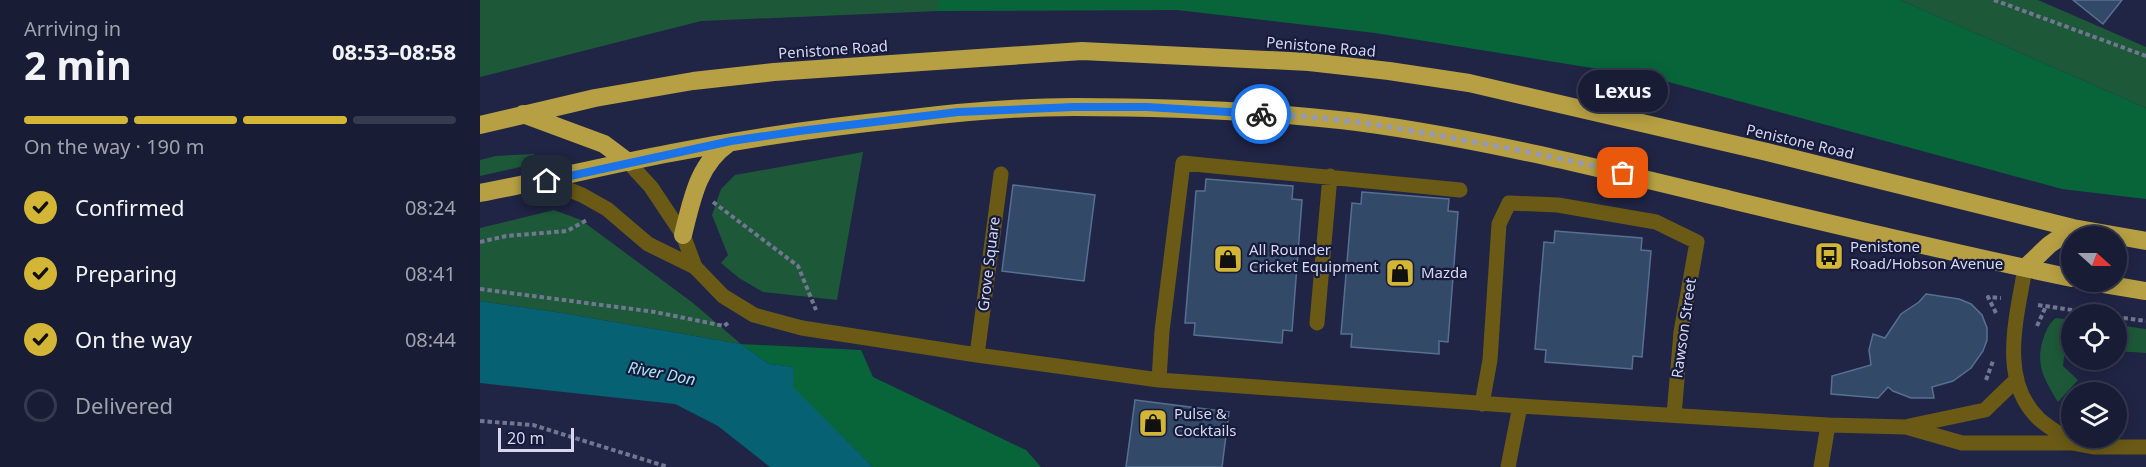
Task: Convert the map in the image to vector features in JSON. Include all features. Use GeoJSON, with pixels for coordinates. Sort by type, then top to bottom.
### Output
{"type":"FeatureCollection","features":[{"type":"Feature","properties":{"kind":"highway","name":"Penistone Road"},"geometry":{"type":"LineString","coordinates":[[480,125],[588,99],[693,81],[774,72],[1082,51],[1309,62],[1469,83],[1883,180],[2065,226]]}},
{"type":"Feature","properties":{"kind":"highway"},"geometry":{"type":"LineString","coordinates":[[480,193],[547,181],[731,141],[799,131],[970,112],[1073,107],[1147,107],[1287,115],[1424,133],[1580,163],[1876,235],[2061,276]]}},
{"type":"Feature","properties":{"kind":"highway"},"geometry":{"type":"LineString","coordinates":[[523,114],[604,144],[628,162]]}},
{"type":"Feature","properties":{"kind":"highway"},"geometry":{"type":"LineString","coordinates":[[683,235],[696,187],[706,164],[717,151],[731,141]]}},
{"type":"Feature","properties":{"kind":"highway"},"geometry":{"type":"LineString","coordinates":[[2025,268],[2061,236]]}},
{"type":"Feature","properties":{"kind":"highway","name":"Penistone Road"},"geometry":{"type":"LineString","coordinates":[[2127,238],[2146,241]]}},
{"type":"Feature","properties":{"kind":"highway"},"geometry":{"type":"LineString","coordinates":[[2127,288],[2146,291]]}},
{"type":"Feature","properties":{"kind":"street"},"geometry":{"type":"LineString","coordinates":[[628,162],[651,187],[683,235],[695,267]]}},
{"type":"Feature","properties":{"kind":"street"},"geometry":{"type":"LineString","coordinates":[[1159,380],[1162,331],[1183,163],[1460,190]]}},
{"type":"Feature","properties":{"kind":"street","name":"Grove Square"},"geometry":{"type":"LineString","coordinates":[[977,355],[1000,174]]}},
{"type":"Feature","properties":{"kind":"street"},"geometry":{"type":"LineString","coordinates":[[1317,323],[1330,176]]}},
{"type":"Feature","properties":{"kind":"street"},"geometry":{"type":"LineString","coordinates":[[547,181],[582,195],[607,209],[648,244],[695,267],[723,296],[754,315],[802,328],[1159,380],[1482,404],[1828,425],[1906,427],[1985,410],[2016,380]]}},
{"type":"Feature","properties":{"kind":"street","name":"Rawson Street"},"geometry":{"type":"LineString","coordinates":[[1482,404],[1490,360],[1500,224],[1509,203],[1558,205],[1656,222],[1697,242],[1681,332],[1674,415]]}},
{"type":"Feature","properties":{"kind":"street"},"geometry":{"type":"LineString","coordinates":[[2025,268],[2014,341],[2016,380],[2024,401],[2039,419],[2061,435]]}},
{"type":"Feature","properties":{"kind":"street"},"geometry":{"type":"LineString","coordinates":[[1509,467],[1520,406]]}},
{"type":"Feature","properties":{"kind":"street"},"geometry":{"type":"LineString","coordinates":[[1821,467],[1828,425]]}},
{"type":"Feature","properties":{"kind":"street"},"geometry":{"type":"LineString","coordinates":[[1906,427],[1962,443],[2061,443]]}},
{"type":"Feature","properties":{"kind":"street"},"geometry":{"type":"LineString","coordinates":[[2127,447],[2146,447]]}},
{"type":"Feature","properties":{"kind":"path"},"geometry":{"type":"LineString","coordinates":[[1994,0],[2146,56]]}},
{"type":"Feature","properties":{"kind":"path"},"geometry":{"type":"LineString","coordinates":[[480,289],[655,312],[724,326],[742,317],[754,315]]}},
{"type":"Feature","properties":{"kind":"path"},"geometry":{"type":"LineString","coordinates":[[2020,300],[2061,308]]}},
{"type":"Feature","properties":{"kind":"path"},"geometry":{"type":"LineString","coordinates":[[2127,318],[2146,321]]}},
{"type":"Feature","properties":{"kind":"path"},"geometry":{"type":"LineString","coordinates":[[480,421],[533,425],[668,467]]}},
{"type":"Feature","properties":{"kind":"shaded area"},"geometry":{"type":"Polygon","coordinates":[[[480,0],[938,0],[938,11],[701,21],[480,77],[480,0]]]}},
{"type":"Feature","properties":{"kind":"shaded area"},"geometry":{"type":"Polygon","coordinates":[[[1900,0],[2038,0],[2146,47],[2146,108],[1900,0]]]}},
{"type":"Feature","properties":{"kind":"shaded area"},"geometry":{"type":"Polygon","coordinates":[[[863,152],[837,300],[763,292],[739,278],[721,263],[728,255],[712,215],[721,189],[735,175],[863,152]]]}},
{"type":"Feature","properties":{"kind":"shaded area"},"geometry":{"type":"Polygon","coordinates":[[[534,154],[534,164],[480,176],[480,160],[496,156],[534,154]]]}},
{"type":"Feature","properties":{"kind":"shaded area"},"geometry":{"type":"Polygon","coordinates":[[[554,210],[581,220],[693,303],[741,344],[480,301],[480,228],[554,210]]]}},
{"type":"Feature","properties":{"kind":"shaded area"},"geometry":{"type":"Polygon","coordinates":[[[2056,318],[2061,319],[2061,370],[2067,370],[2078,380],[2061,382],[2061,399],[2058,402],[2044,377],[2040,361],[2042,344],[2051,323],[2056,318]]]}},
{"type":"Feature","properties":{"kind":"shaded area"},"geometry":{"type":"Polygon","coordinates":[[[2127,326],[2146,329],[2146,353],[2127,352],[2127,326]]]}},
{"type":"Feature","properties":{"kind":"green space"},"geometry":{"type":"Polygon","coordinates":[[[938,0],[1900,0],[2146,108],[2146,199],[2062,189],[1654,78],[1375,33],[1177,10],[938,11],[938,0]]]}},
{"type":"Feature","properties":{"kind":"green space"},"geometry":{"type":"Polygon","coordinates":[[[741,344],[861,350],[873,377],[1026,450],[1041,467],[873,467],[792,387],[794,367],[769,364],[741,344]]]}},
{"type":"Feature","properties":{"kind":"water","name":"River Don"},"geometry":{"type":"Polygon","coordinates":[[[480,301],[741,344],[769,364],[794,367],[793,387],[873,467],[770,467],[718,426],[675,404],[480,383],[480,301]]]}},
{"type":"Feature","properties":{"kind":"building"},"geometry":{"type":"Polygon","coordinates":[[[2073,0],[2122,0],[2103,24],[2073,0]]]}},
{"type":"Feature","properties":{"kind":"building"},"geometry":{"type":"Polygon","coordinates":[[[1206,179],[1293,186],[1292,199],[1302,200],[1292,331],[1283,330],[1282,343],[1194,335],[1195,323],[1185,323],[1196,191],[1205,191],[1206,179]]]}},
{"type":"Feature","properties":{"kind":"building"},"geometry":{"type":"Polygon","coordinates":[[[1013,185],[1095,195],[1084,281],[1002,271],[1013,185]]]}},
{"type":"Feature","properties":{"kind":"building","name":"Mazda"},"geometry":{"type":"Polygon","coordinates":[[[1362,192],[1449,199],[1448,211],[1458,212],[1448,342],[1439,341],[1439,354],[1351,347],[1352,334],[1341,334],[1352,203],[1361,204],[1362,192]]]}},
{"type":"Feature","properties":{"kind":"building"},"geometry":{"type":"Polygon","coordinates":[[[1555,231],[1642,238],[1641,250],[1651,251],[1642,357],[1633,356],[1632,369],[1545,362],[1546,350],[1535,349],[1544,242],[1554,243],[1555,231]]]}},
{"type":"Feature","properties":{"kind":"building"},"geometry":{"type":"Polygon","coordinates":[[[1926,294],[1959,299],[1971,304],[1982,315],[1987,328],[1987,340],[1983,351],[1971,368],[1953,381],[1932,387],[1934,398],[1911,398],[1888,387],[1878,398],[1831,394],[1832,376],[1871,365],[1869,350],[1873,334],[1885,338],[1901,314],[1919,302],[1926,294]]]}},
{"type":"Feature","properties":{"kind":"building"},"geometry":{"type":"Polygon","coordinates":[[[1135,400],[1229,412],[1222,467],[1126,467],[1135,400]]]}},
{"type":"Feature","properties":{"kind":"way so far"},"geometry":{"type":"LineString","coordinates":[[1261,114],[1359,123],[1424,133],[1503,147],[1623,173]]}},
{"type":"Feature","properties":{"kind":"place","name":"Lexus"},"geometry":{"type":"Point","coordinates":[1623,173]}},
{"type":"Feature","properties":{"kind":"place","name":"Penistone Road/Hobson Avenue"},"geometry":{"type":"Point","coordinates":[1829,256]}},
{"type":"Feature","properties":{"kind":"place","name":"All Rounder Cricket Equipment"},"geometry":{"type":"Point","coordinates":[1228,259]}},
{"type":"Feature","properties":{"kind":"place","name":"Mazda"},"geometry":{"type":"Point","coordinates":[1400,273]}},
{"type":"Feature","properties":{"kind":"place","name":"Pulse & Cocktails"},"geometry":{"type":"Point","coordinates":[1153,423]}},
{"type":"Feature","properties":{"kind":"route"},"geometry":{"type":"LineString","coordinates":[[547,181],[731,141],[958,112],[1073,107],[1114,109],[1147,107],[1261,114]]}}]}
